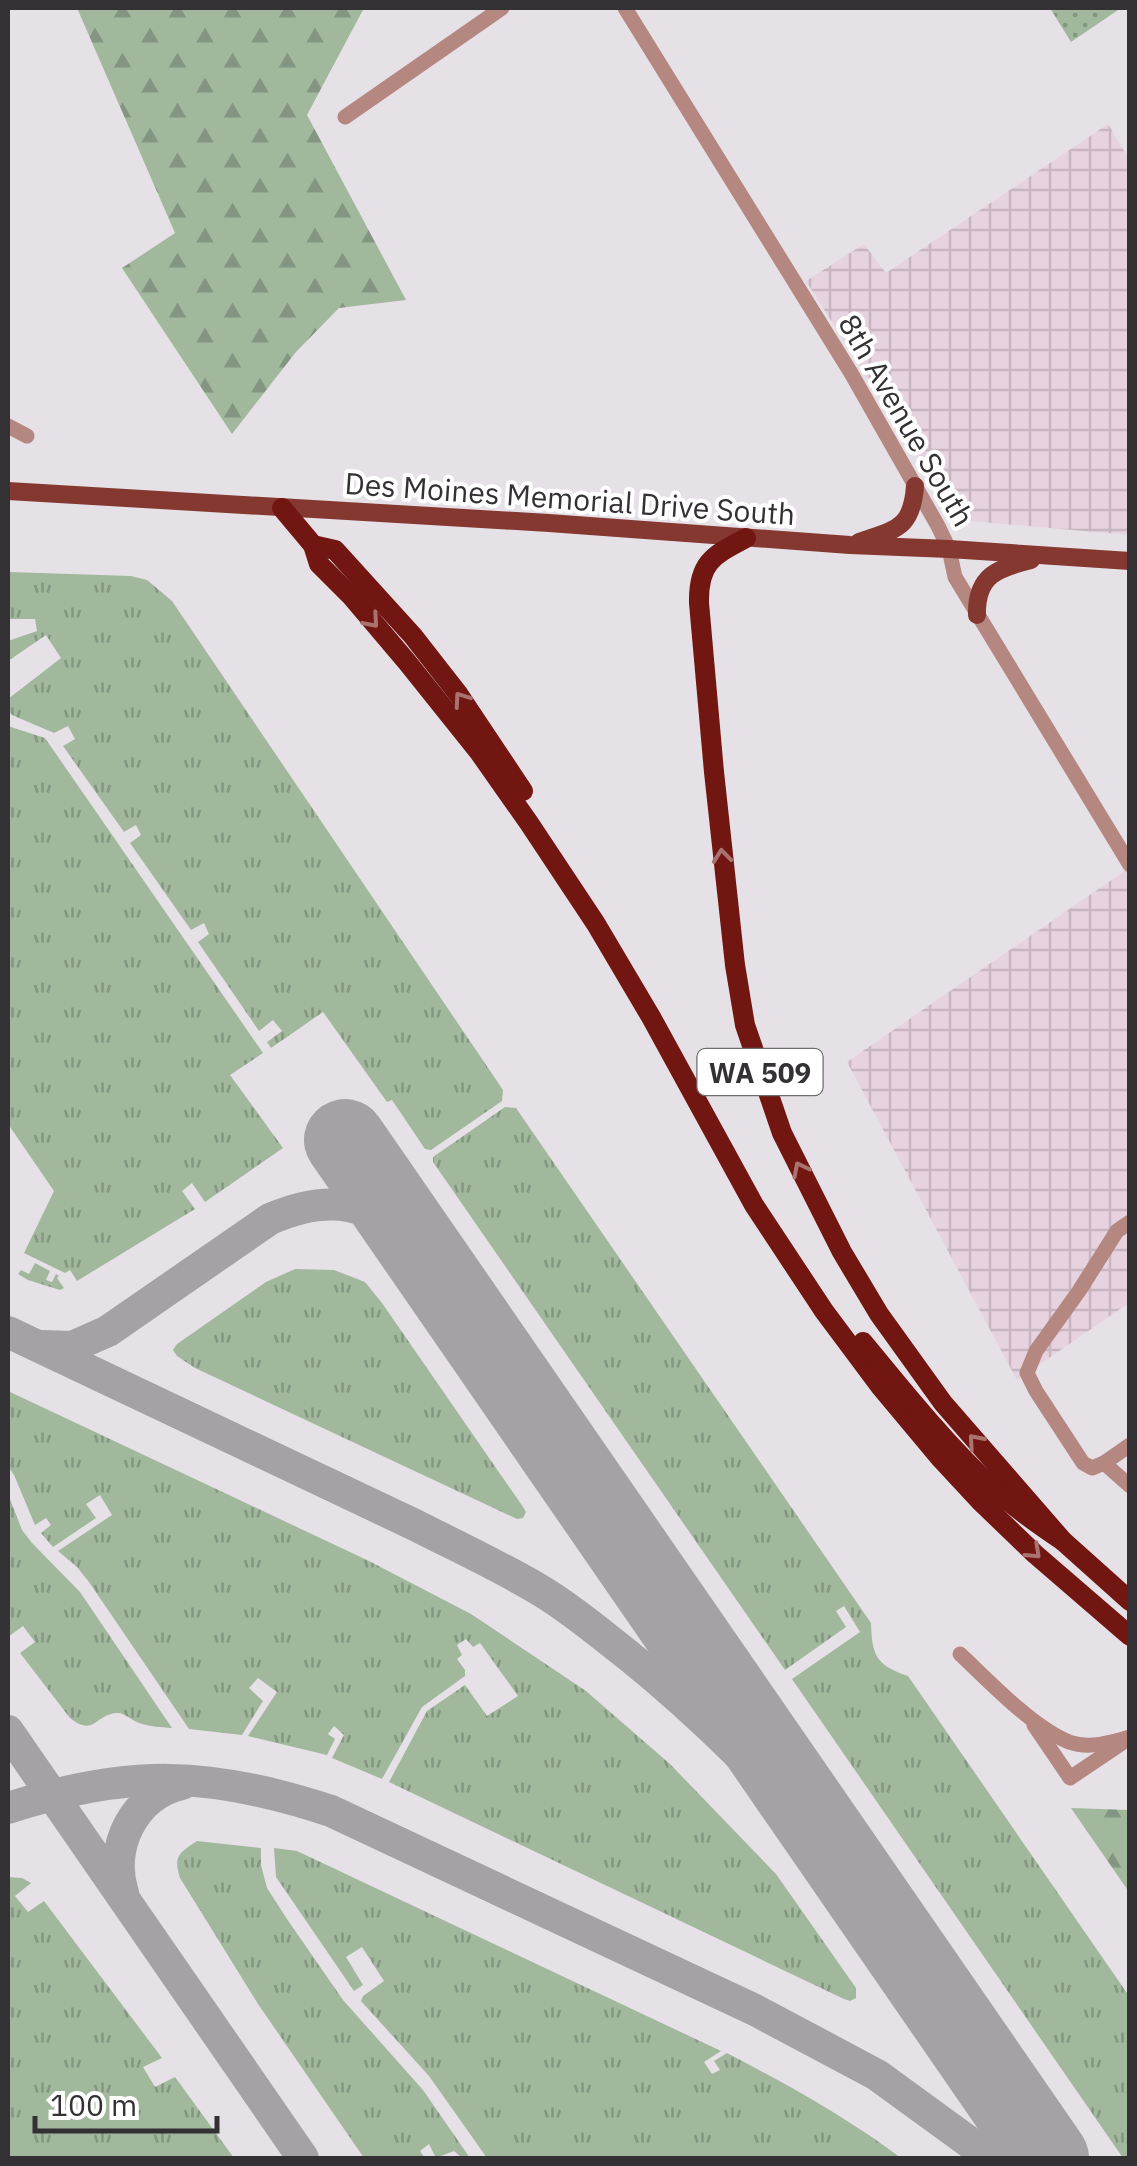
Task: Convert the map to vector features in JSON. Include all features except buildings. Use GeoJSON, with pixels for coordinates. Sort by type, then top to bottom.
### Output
{"type":"FeatureCollection","features":[{"type":"Feature","properties":{"kind":"highway"},"geometry":{"type":"LineString","coordinates":[[282,508],[313,545],[319,564],[430,690],[529,824],[596,924],[651,1017],[754,1205],[880,1386],[980,1501],[1130,1636]]}},
{"type":"Feature","properties":{"kind":"highway","name":"WA 509"},"geometry":{"type":"LineString","coordinates":[[746,538],[710,561],[699,584],[699,603],[730,926],[745,1024],[762,1079],[782,1133],[842,1252],[879,1314],[942,1404],[1062,1541],[1130,1601]]}},
{"type":"Feature","properties":{"kind":"highway"},"geometry":{"type":"LineString","coordinates":[[313,545],[335,550],[354,568],[460,696],[616,932],[781,1225],[854,1331],[934,1426],[993,1488],[1062,1541]]}},
{"type":"Feature","properties":{"kind":"main road"},"geometry":{"type":"LineString","coordinates":[[850,545],[902,525],[912,508],[916,486]]}},
{"type":"Feature","properties":{"kind":"main road","name":"Des Moines Memorial Drive South"},"geometry":{"type":"LineString","coordinates":[[8,491],[1130,561]]}},
{"type":"Feature","properties":{"kind":"main road"},"geometry":{"type":"LineString","coordinates":[[977,615],[980,590],[996,571],[1046,556]]}},
{"type":"Feature","properties":{"kind":"street"},"geometry":{"type":"LineString","coordinates":[[346,117],[502,8]]}},
{"type":"Feature","properties":{"kind":"street","name":"8th Avenue South"},"geometry":{"type":"LineString","coordinates":[[624,8],[851,373],[949,549],[955,577],[1130,864]]}},
{"type":"Feature","properties":{"kind":"street"},"geometry":{"type":"LineString","coordinates":[[8,426],[27,436]]}},
{"type":"Feature","properties":{"kind":"street"},"geometry":{"type":"LineString","coordinates":[[1130,1222],[1116,1231],[1036,1351],[1028,1373],[1084,1463],[1092,1468],[1130,1445]]}},
{"type":"Feature","properties":{"kind":"street"},"geometry":{"type":"LineString","coordinates":[[1104,1463],[1130,1486]]}},
{"type":"Feature","properties":{"kind":"street"},"geometry":{"type":"LineString","coordinates":[[960,1654],[1026,1714],[1070,1742],[1108,1744],[1130,1737]]}},
{"type":"Feature","properties":{"kind":"street"},"geometry":{"type":"LineString","coordinates":[[1026,1714],[1070,1778],[1130,1737]]}},
{"type":"Feature","properties":{"kind":"shaded area"},"geometry":{"type":"Polygon","coordinates":[[[1108,124],[1129,159],[1129,535],[958,520],[806,281],[864,244],[886,273],[1108,124]]]}},
{"type":"Feature","properties":{"kind":"shaded area"},"geometry":{"type":"Polygon","coordinates":[[[1129,868],[1129,1303],[1017,1380],[847,1062],[1129,868]]]}},
{"type":"Feature","properties":{"kind":"green space"},"geometry":{"type":"Polygon","coordinates":[[[77,8],[364,8],[307,115],[406,300],[339,308],[296,352],[232,434],[122,268],[175,233],[77,8]]]}},
{"type":"Feature","properties":{"kind":"green space"},"geometry":{"type":"Polygon","coordinates":[[[1050,8],[1121,8],[1071,42],[1050,8]]]}},
{"type":"Feature","properties":{"kind":"green space"},"geometry":{"type":"Polygon","coordinates":[[[10,572],[131,576],[147,580],[172,601],[503,1090],[502,1101],[431,1150],[425,1149],[323,1012],[271,1048],[267,1042],[282,1031],[273,1020],[259,1031],[198,942],[209,934],[204,923],[191,930],[130,843],[141,835],[136,825],[124,832],[63,746],[75,739],[68,726],[54,733],[8,710],[8,699],[61,658],[46,635],[8,661],[8,641],[37,631],[35,619],[8,619],[10,572]]]}},
{"type":"Feature","properties":{"kind":"green space"},"geometry":{"type":"Polygon","coordinates":[[[8,726],[45,738],[263,1053],[230,1075],[283,1148],[205,1202],[192,1183],[182,1191],[195,1209],[77,1281],[70,1270],[65,1273],[24,1253],[54,1191],[8,1124],[8,726]]]}},
{"type":"Feature","properties":{"kind":"green space"},"geometry":{"type":"Polygon","coordinates":[[[505,1107],[516,1108],[871,1623],[878,1658],[908,1676],[1129,1996],[1129,2158],[1123,2158],[792,1679],[860,1632],[844,1606],[836,1611],[846,1627],[785,1670],[433,1162],[433,1157],[505,1107]]]}},
{"type":"Feature","properties":{"kind":"green space"},"geometry":{"type":"Polygon","coordinates":[[[35,1263],[50,1271],[46,1280],[52,1282],[56,1274],[59,1276],[64,1288],[60,1290],[18,1274],[21,1270],[29,1274],[35,1263]]]}},
{"type":"Feature","properties":{"kind":"green space"},"geometry":{"type":"Polygon","coordinates":[[[295,1269],[334,1270],[365,1282],[523,1507],[523,1518],[517,1519],[195,1368],[177,1356],[173,1350],[177,1344],[266,1282],[295,1269]]]}},
{"type":"Feature","properties":{"kind":"green space"},"geometry":{"type":"Polygon","coordinates":[[[8,1391],[369,1561],[471,1614],[586,1691],[670,1764],[776,1874],[856,1988],[856,1998],[844,1999],[389,1782],[427,1711],[465,1685],[487,1716],[518,1696],[480,1643],[473,1647],[466,1639],[457,1645],[462,1655],[457,1659],[465,1676],[422,1707],[382,1779],[332,1758],[344,1735],[334,1726],[328,1734],[335,1739],[327,1755],[248,1736],[277,1692],[258,1678],[249,1688],[263,1701],[242,1735],[189,1729],[89,1582],[58,1551],[112,1515],[100,1495],[86,1504],[96,1518],[53,1547],[41,1533],[51,1525],[46,1518],[35,1525],[8,1466],[8,1391]]]}},
{"type":"Feature","properties":{"kind":"green space"},"geometry":{"type":"Polygon","coordinates":[[[8,1494],[22,1530],[80,1592],[172,1728],[143,1724],[119,1713],[90,1725],[78,1723],[20,1653],[35,1642],[23,1626],[8,1637],[8,1494]]]}},
{"type":"Feature","properties":{"kind":"green space"},"geometry":{"type":"Polygon","coordinates":[[[1071,1808],[1129,1810],[1129,1892],[1071,1808]]]}},
{"type":"Feature","properties":{"kind":"green space"},"geometry":{"type":"Polygon","coordinates":[[[197,1841],[261,1848],[267,1888],[287,1919],[343,2000],[423,2090],[470,2158],[462,2158],[454,2151],[436,2158],[429,2144],[420,2151],[425,2158],[364,2158],[258,2004],[180,1878],[179,1856],[197,1841]]]}},
{"type":"Feature","properties":{"kind":"green space"},"geometry":{"type":"Polygon","coordinates":[[[274,1848],[297,1851],[721,2051],[704,2062],[712,2074],[720,2070],[714,2061],[727,2053],[816,2102],[901,2158],[487,2158],[429,2076],[361,2001],[384,1981],[362,1947],[346,1957],[363,1985],[354,1991],[276,1877],[274,1848]]]}},
{"type":"Feature","properties":{"kind":"green space"},"geometry":{"type":"Polygon","coordinates":[[[8,1877],[31,1883],[15,1896],[28,1912],[44,1901],[162,2058],[143,2067],[155,2087],[175,2077],[234,2158],[8,2158],[8,1877]]]}},
{"type":"Feature","properties":{"kind":"taxiway"},"geometry":{"type":"LineString","coordinates":[[43,1346],[72,1347],[108,1331],[270,1219],[292,1211],[330,1204],[366,1211],[417,1247]]}},
{"type":"Feature","properties":{"kind":"taxiway"},"geometry":{"type":"LineString","coordinates":[[8,1332],[415,1525],[543,1592],[598,1631],[713,1729],[842,1862]]}},
{"type":"Feature","properties":{"kind":"taxiway"},"geometry":{"type":"LineString","coordinates":[[8,1731],[303,2158]]}},
{"type":"Feature","properties":{"kind":"taxiway"},"geometry":{"type":"LineString","coordinates":[[8,1808],[93,1786],[170,1780],[246,1788],[331,1811],[755,2010],[877,2075],[991,2158]]}},
{"type":"Feature","properties":{"kind":"taxiway"},"geometry":{"type":"LineString","coordinates":[[123,1893],[119,1858],[129,1825],[150,1799],[182,1784]]}},
{"type":"Feature","properties":{"kind":"runway"},"geometry":{"type":"LineString","coordinates":[[345,1140],[1048,2158]]}}]}
